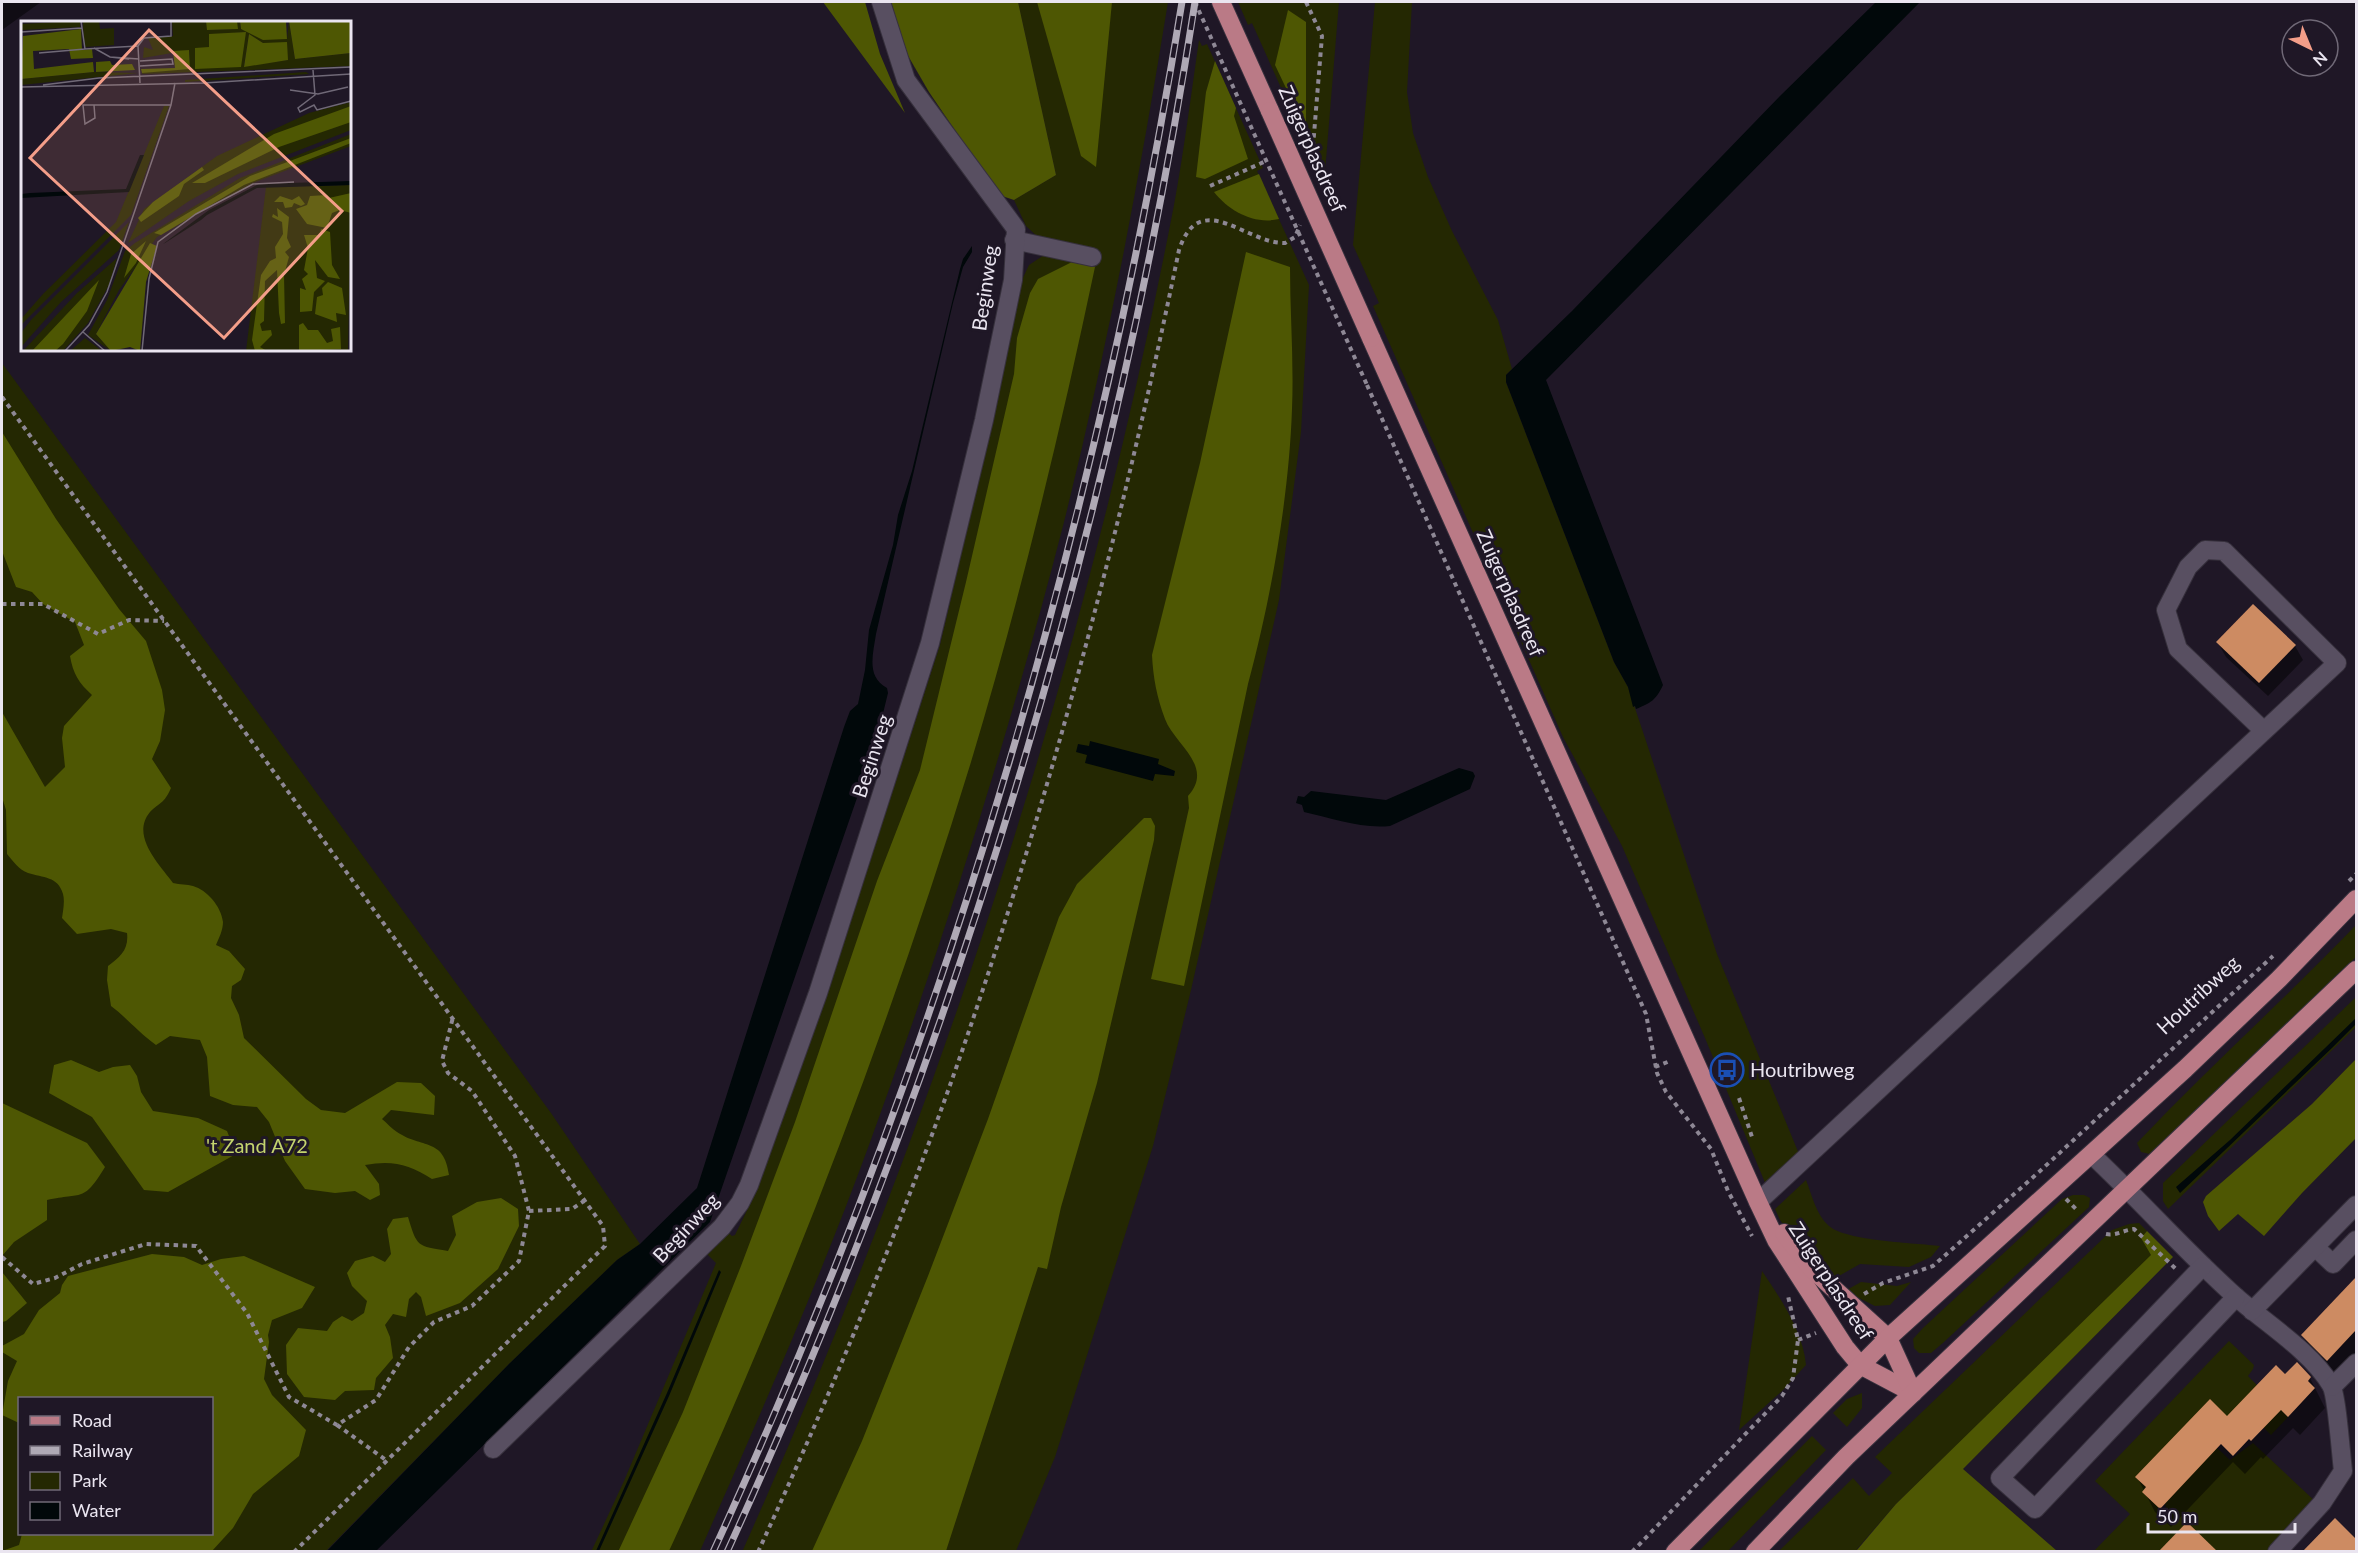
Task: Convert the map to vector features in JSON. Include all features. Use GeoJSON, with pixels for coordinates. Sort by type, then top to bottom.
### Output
{"type":"FeatureCollection","features":[{"type":"Feature","properties":{"kind":"main road","name":"Zuigerplasdreef"},"geometry":{"type":"LineString","coordinates":[[1221,2],[1776,1240],[1860,1365],[1913,1393]]}},
{"type":"Feature","properties":{"kind":"main road"},"geometry":{"type":"LineString","coordinates":[[1675,1551],[1888,1338],[2092,1155],[2279,980],[2356,899]]}},
{"type":"Feature","properties":{"kind":"main road"},"geometry":{"type":"LineString","coordinates":[[1755,1551],[1846,1457],[2356,970]]}},
{"type":"Feature","properties":{"kind":"main road","name":"Zuigerplasdreef"},"geometry":{"type":"LineString","coordinates":[[1758,1202],[1811,1268],[1888,1338],[1913,1393]]}},
{"type":"Feature","properties":{"kind":"street","name":"Beginweg"},"geometry":{"type":"LineString","coordinates":[[493,1449],[722,1227],[740,1203],[749,1185],[822,983],[930,643],[1002,337],[1013,280],[1016,229],[906,81],[881,2]]}},
{"type":"Feature","properties":{"kind":"street"},"geometry":{"type":"LineString","coordinates":[[1014,240],[1092,257]]}},
{"type":"Feature","properties":{"kind":"street"},"geometry":{"type":"LineString","coordinates":[[1758,1202],[2264,732],[2337,663],[2223,551],[2205,550],[2188,567],[2166,610],[2178,649],[2264,732]]}},
{"type":"Feature","properties":{"kind":"street"},"geometry":{"type":"LineString","coordinates":[[2092,1155],[2128,1189],[2184,1249],[2311,1361],[2332,1387],[2343,1471],[2322,1503],[2277,1551]]}},
{"type":"Feature","properties":{"kind":"street"},"geometry":{"type":"LineString","coordinates":[[2252,1311],[2356,1205]]}},
{"type":"Feature","properties":{"kind":"street"},"geometry":{"type":"LineString","coordinates":[[2315,1247],[2333,1264],[2356,1240]]}},
{"type":"Feature","properties":{"kind":"street"},"geometry":{"type":"LineString","coordinates":[[2203,1266],[2000,1478],[2035,1509],[2236,1297]]}},
{"type":"Feature","properties":{"kind":"street"},"geometry":{"type":"LineString","coordinates":[[2332,1387],[2356,1363]]}},
{"type":"Feature","properties":{"kind":"path"},"geometry":{"type":"LineString","coordinates":[[1195,2],[1646,1014],[1655,1067],[1666,1092],[1701,1134],[1711,1149],[1719,1170]]}},
{"type":"Feature","properties":{"kind":"path"},"geometry":{"type":"LineString","coordinates":[[1306,2],[1322,36],[1312,164]]}},
{"type":"Feature","properties":{"kind":"path"},"geometry":{"type":"LineString","coordinates":[[1210,186],[1266,159]]}},
{"type":"Feature","properties":{"kind":"path"},"geometry":{"type":"LineString","coordinates":[[758,1551],[817,1422],[894,1234],[960,1056],[989,969],[1046,787],[1086,647],[1130,477],[1184,234],[1192,225],[1204,220],[1221,221],[1269,241],[1285,243],[1295,237],[1301,222]]}},
{"type":"Feature","properties":{"kind":"path"},"geometry":{"type":"LineString","coordinates":[[2,397],[603,1226],[605,1246],[294,1551]]}},
{"type":"Feature","properties":{"kind":"path"},"geometry":{"type":"LineString","coordinates":[[2,604],[43,604],[98,634],[129,620],[164,621]]}},
{"type":"Feature","properties":{"kind":"path"},"geometry":{"type":"LineString","coordinates":[[2349,882],[2356,874]]}},
{"type":"Feature","properties":{"kind":"path","name":"Houtribweg"},"geometry":{"type":"LineString","coordinates":[[1852,1305],[1862,1296],[1883,1284],[1933,1266],[2040,1171],[2277,952]]}},
{"type":"Feature","properties":{"kind":"path"},"geometry":{"type":"LineString","coordinates":[[337,1425],[376,1400],[409,1347],[434,1322],[472,1306],[519,1261],[530,1211],[515,1156],[472,1091],[448,1073],[442,1061],[453,1017]]}},
{"type":"Feature","properties":{"kind":"path"},"geometry":{"type":"LineString","coordinates":[[1655,1067],[1670,1061]]}},
{"type":"Feature","properties":{"kind":"path"},"geometry":{"type":"LineString","coordinates":[[1739,1098],[1756,1149]]}},
{"type":"Feature","properties":{"kind":"path"},"geometry":{"type":"LineString","coordinates":[[530,1211],[572,1209],[584,1201]]}},
{"type":"Feature","properties":{"kind":"path"},"geometry":{"type":"LineString","coordinates":[[2,1257],[33,1284],[55,1278],[82,1264],[146,1244],[196,1246],[247,1313],[289,1397],[337,1425],[386,1460]]}},
{"type":"Feature","properties":{"kind":"path"},"geometry":{"type":"LineString","coordinates":[[1632,1551],[1782,1396],[1792,1378],[1798,1340],[1831,1325]]}},
{"type":"Feature","properties":{"kind":"green space"},"geometry":{"type":"Polygon","coordinates":[[[823,2],[865,2],[880,54],[905,113],[823,2]]]}},
{"type":"Feature","properties":{"kind":"green space"},"geometry":{"type":"Polygon","coordinates":[[[890,2],[1018,2],[1056,175],[1014,200],[999,195],[929,92],[907,54],[890,2]]]}},
{"type":"Feature","properties":{"kind":"green space"},"geometry":{"type":"Polygon","coordinates":[[[1018,2],[1168,2],[1134,198],[1108,328],[1080,457],[1043,601],[974,835],[897,1068],[850,1196],[809,1298],[700,1551],[591,1552],[624,1481],[716,1263],[705,1252],[725,1230],[732,1236],[735,1235],[755,1194],[825,1001],[940,645],[992,422],[1021,282],[1029,265],[1044,255],[1039,238],[1026,226],[1014,200],[1056,175],[1018,2]]]}},
{"type":"Feature","properties":{"kind":"green space"},"geometry":{"type":"Polygon","coordinates":[[[1037,2],[1112,2],[1096,167],[1081,156],[1037,2]]]}},
{"type":"Feature","properties":{"kind":"green space"},"geometry":{"type":"Polygon","coordinates":[[[1238,2],[1339,2],[1324,184],[1252,23],[1248,25],[1238,2]]]}},
{"type":"Feature","properties":{"kind":"green space"},"geometry":{"type":"Polygon","coordinates":[[[1375,2],[1412,2],[1407,92],[1413,133],[1428,177],[1452,231],[1498,320],[1512,369],[1506,375],[1506,382],[1614,662],[1628,687],[1717,954],[1799,1154],[1766,1185],[1622,846],[1563,737],[1373,306],[1379,303],[1353,245],[1375,2]]]}},
{"type":"Feature","properties":{"kind":"green space"},"geometry":{"type":"Polygon","coordinates":[[[1288,10],[1306,22],[1306,130],[1275,65],[1288,10]]]}},
{"type":"Feature","properties":{"kind":"green space"},"geometry":{"type":"Polygon","coordinates":[[[1199,40],[1202,46],[1207,44],[1263,168],[1257,171],[1309,285],[1301,432],[1279,600],[1191,990],[1153,1146],[1055,1457],[1016,1551],[742,1552],[812,1389],[878,1225],[940,1059],[997,891],[1049,721],[1096,551],[1138,378],[1174,205],[1199,40]]]}},
{"type":"Feature","properties":{"kind":"green space"},"geometry":{"type":"Polygon","coordinates":[[[1215,61],[1236,108],[1234,116],[1248,159],[1205,179],[1196,177],[1206,92],[1215,61]]]}},
{"type":"Feature","properties":{"kind":"green space"},"geometry":{"type":"Polygon","coordinates":[[[1259,174],[1279,219],[1260,220],[1243,215],[1227,205],[1214,192],[1259,174]]]}},
{"type":"Feature","properties":{"kind":"green space"},"geometry":{"type":"Polygon","coordinates":[[[1246,252],[1290,267],[1293,374],[1290,443],[1278,548],[1184,986],[1151,979],[1189,808],[1188,796],[1195,785],[1197,775],[1190,756],[1165,719],[1156,687],[1152,655],[1200,463],[1246,252]]]}},
{"type":"Feature","properties":{"kind":"green space"},"geometry":{"type":"Polygon","coordinates":[[[1072,262],[1095,267],[1023,578],[971,762],[870,1063],[795,1260],[669,1551],[618,1552],[683,1412],[741,1266],[795,1122],[877,881],[920,770],[1014,374],[1017,338],[1030,293],[1038,279],[1072,262]]]}},
{"type":"Feature","properties":{"kind":"green space","name":"'t Zand A72"},"geometry":{"type":"Polygon","coordinates":[[[2,363],[551,1113],[640,1244],[617,1260],[509,1364],[326,1551],[2,1551],[2,363]]]}},
{"type":"Feature","properties":{"kind":"green space"},"geometry":{"type":"Polygon","coordinates":[[[2,432],[56,519],[119,609],[146,641],[162,690],[165,710],[160,741],[152,759],[171,788],[164,800],[150,812],[145,821],[143,831],[145,840],[149,850],[173,883],[191,885],[203,891],[222,916],[223,925],[216,945],[229,951],[245,969],[241,980],[232,986],[231,998],[239,1015],[244,1038],[306,1099],[321,1110],[345,1113],[397,1082],[421,1083],[435,1096],[434,1115],[391,1110],[382,1119],[406,1137],[437,1149],[446,1163],[449,1175],[432,1179],[400,1164],[375,1164],[365,1165],[379,1184],[380,1195],[370,1200],[355,1191],[335,1193],[305,1189],[285,1161],[269,1122],[257,1107],[233,1105],[210,1096],[207,1057],[200,1040],[170,1036],[156,1045],[111,1006],[107,980],[108,966],[125,949],[127,933],[111,929],[77,934],[62,918],[64,897],[58,884],[25,872],[7,854],[6,810],[2,797],[2,712],[45,787],[65,767],[62,738],[64,726],[92,695],[77,678],[71,662],[70,656],[84,645],[75,622],[43,604],[32,592],[16,587],[2,551],[2,432]]]}},
{"type":"Feature","properties":{"kind":"green space"},"geometry":{"type":"Polygon","coordinates":[[[1144,818],[1151,818],[1155,826],[1154,840],[1097,1083],[1061,1207],[1047,1269],[1038,1267],[946,1551],[812,1551],[862,1441],[928,1276],[988,1119],[1059,917],[1077,884],[1144,818]]]}},
{"type":"Feature","properties":{"kind":"green space"},"geometry":{"type":"Polygon","coordinates":[[[2356,925],[2356,957],[2197,1113],[2150,1154],[2141,1152],[2137,1143],[2356,925]]]}},
{"type":"Feature","properties":{"kind":"green space"},"geometry":{"type":"Polygon","coordinates":[[[2356,997],[2356,1027],[2168,1209],[2163,1201],[2163,1183],[2356,997]]]}},
{"type":"Feature","properties":{"kind":"green space"},"geometry":{"type":"Polygon","coordinates":[[[2356,1059],[2356,1138],[2264,1236],[2238,1214],[2219,1231],[2208,1216],[2203,1202],[2206,1196],[2312,1104],[2356,1059]]]}},
{"type":"Feature","properties":{"kind":"green space"},"geometry":{"type":"Polygon","coordinates":[[[71,1060],[99,1072],[130,1065],[137,1076],[141,1092],[153,1111],[198,1118],[227,1131],[236,1154],[168,1192],[144,1190],[92,1117],[49,1093],[54,1065],[71,1060]]]}},
{"type":"Feature","properties":{"kind":"green space"},"geometry":{"type":"Polygon","coordinates":[[[2,1103],[87,1143],[105,1167],[92,1186],[81,1194],[47,1200],[47,1220],[14,1242],[2,1256],[2,1103]]]}},
{"type":"Feature","properties":{"kind":"green space"},"geometry":{"type":"Polygon","coordinates":[[[1806,1180],[1821,1216],[1829,1226],[1838,1231],[1865,1238],[1940,1246],[1931,1257],[1909,1267],[1860,1264],[1830,1281],[1821,1275],[1780,1220],[1775,1209],[1806,1180]]]}},
{"type":"Feature","properties":{"kind":"green space"},"geometry":{"type":"Polygon","coordinates":[[[2073,1195],[2084,1195],[2090,1198],[2089,1207],[1931,1353],[1919,1353],[1914,1348],[1913,1339],[1923,1328],[2062,1199],[2073,1195]]]}},
{"type":"Feature","properties":{"kind":"green space"},"geometry":{"type":"Polygon","coordinates":[[[501,1198],[518,1209],[519,1226],[498,1269],[460,1303],[426,1316],[421,1297],[416,1292],[409,1299],[406,1317],[393,1314],[385,1325],[390,1337],[393,1358],[376,1378],[374,1390],[345,1391],[335,1400],[304,1397],[287,1374],[286,1345],[298,1328],[327,1331],[333,1322],[342,1316],[352,1321],[364,1313],[367,1301],[352,1286],[347,1273],[355,1261],[373,1256],[385,1262],[391,1254],[387,1229],[393,1219],[408,1217],[416,1240],[424,1246],[448,1251],[456,1235],[452,1216],[477,1202],[501,1198]]]}},
{"type":"Feature","properties":{"kind":"green space"},"geometry":{"type":"Polygon","coordinates":[[[2139,1223],[2147,1231],[2141,1238],[2152,1255],[1896,1504],[1857,1549],[1858,1551],[1778,1552],[1853,1478],[1869,1496],[1892,1473],[1875,1457],[2112,1230],[2139,1223]]]}},
{"type":"Feature","properties":{"kind":"green space"},"geometry":{"type":"Polygon","coordinates":[[[2147,1231],[2173,1257],[1963,1469],[2057,1551],[1858,1551],[1896,1504],[2151,1255],[2141,1238],[2147,1231]]]}},
{"type":"Feature","properties":{"kind":"green space"},"geometry":{"type":"Polygon","coordinates":[[[152,1254],[184,1257],[202,1265],[221,1259],[244,1256],[315,1287],[302,1308],[272,1320],[268,1335],[264,1379],[272,1395],[306,1430],[299,1456],[253,1494],[233,1528],[212,1551],[2,1551],[19,1545],[22,1535],[213,1535],[213,1397],[18,1397],[18,1423],[2,1415],[8,1381],[17,1361],[2,1352],[2,1346],[24,1334],[39,1310],[60,1293],[68,1276],[152,1254]]]}},
{"type":"Feature","properties":{"kind":"green space"},"geometry":{"type":"Polygon","coordinates":[[[1762,1271],[1796,1328],[1806,1365],[1782,1391],[1739,1430],[1762,1271]]]}},
{"type":"Feature","properties":{"kind":"green space"},"geometry":{"type":"Polygon","coordinates":[[[2,1272],[27,1303],[2,1322],[2,1272]]]}},
{"type":"Feature","properties":{"kind":"green space"},"geometry":{"type":"Polygon","coordinates":[[[1861,1282],[1897,1286],[1911,1282],[1890,1305],[1875,1306],[1845,1291],[1861,1282]]]}},
{"type":"Feature","properties":{"kind":"green space"},"geometry":{"type":"Polygon","coordinates":[[[2229,1341],[2254,1365],[2248,1376],[2288,1417],[2271,1435],[2248,1412],[2152,1497],[2169,1516],[2164,1501],[2216,1447],[2230,1460],[2253,1443],[2317,1503],[2271,1551],[2093,1552],[2130,1514],[2095,1481],[2229,1341]]]}},
{"type":"Feature","properties":{"kind":"green space"},"geometry":{"type":"Polygon","coordinates":[[[1862,1393],[1862,1408],[1847,1427],[1833,1413],[1847,1399],[1862,1393]]]}},
{"type":"Feature","properties":{"kind":"green space"},"geometry":{"type":"Polygon","coordinates":[[[1812,1436],[1826,1450],[1728,1551],[1699,1551],[1812,1436]]]}},
{"type":"Feature","properties":{"kind":"water"},"geometry":{"type":"Polygon","coordinates":[[[1876,2],[1920,2],[1546,380],[1663,685],[1652,700],[1636,709],[1635,706],[1633,707],[1628,687],[1614,662],[1506,382],[1506,375],[1572,311],[1780,96],[1876,2]]]}},
{"type":"Feature","properties":{"kind":"water"},"geometry":{"type":"Polygon","coordinates":[[[972,246],[972,252],[963,267],[953,303],[876,634],[872,664],[876,678],[887,688],[888,693],[875,746],[710,1222],[376,1551],[326,1552],[509,1364],[617,1260],[640,1244],[697,1188],[844,727],[850,711],[858,704],[865,670],[869,630],[893,545],[898,515],[912,471],[960,269],[963,259],[972,246]]]}},
{"type":"Feature","properties":{"kind":"water"},"geometry":{"type":"Polygon","coordinates":[[[1090,741],[1159,759],[1158,764],[1175,771],[1174,776],[1155,774],[1153,781],[1085,763],[1087,755],[1076,752],[1078,744],[1089,746],[1090,741]]]}},
{"type":"Feature","properties":{"kind":"water"},"geometry":{"type":"Polygon","coordinates":[[[1459,768],[1473,772],[1475,776],[1470,789],[1390,826],[1368,826],[1336,820],[1304,812],[1302,805],[1296,803],[1298,796],[1304,797],[1311,791],[1386,800],[1459,768]]]}},
{"type":"Feature","properties":{"kind":"water"},"geometry":{"type":"Polygon","coordinates":[[[2356,1018],[2356,1024],[2333,1047],[2180,1193],[2176,1187],[2230,1140],[2356,1018]]]}},
{"type":"Feature","properties":{"kind":"water"},"geometry":{"type":"Polygon","coordinates":[[[719,1270],[721,1272],[669,1396],[599,1551],[596,1551],[667,1393],[719,1270]]]}},
{"type":"Feature","properties":{"kind":"building"},"geometry":{"type":"Polygon","coordinates":[[[2253,604],[2296,645],[2259,683],[2216,642],[2253,604]]]}},
{"type":"Feature","properties":{"kind":"building"},"geometry":{"type":"Polygon","coordinates":[[[2356,1277],[2356,1330],[2327,1361],[2301,1335],[2356,1277]]]}},
{"type":"Feature","properties":{"kind":"building"},"geometry":{"type":"Polygon","coordinates":[[[2297,1362],[2311,1377],[2308,1381],[2315,1388],[2288,1417],[2281,1410],[2233,1456],[2221,1444],[2160,1509],[2142,1492],[2146,1487],[2135,1477],[2210,1399],[2227,1416],[2276,1365],[2285,1374],[2297,1362]]]}},
{"type":"Feature","properties":{"kind":"building"},"geometry":{"type":"Polygon","coordinates":[[[2335,1518],[2356,1539],[2356,1551],[2303,1551],[2335,1518]]]}},
{"type":"Feature","properties":{"kind":"building"},"geometry":{"type":"Polygon","coordinates":[[[2187,1522],[2217,1551],[2159,1551],[2187,1522]]]}},
{"type":"Feature","properties":{"kind":"railway"},"geometry":{"type":"LineString","coordinates":[[713,1552],[795,1366],[870,1177],[938,986],[1000,792],[1055,597],[1104,400],[1146,202],[1182,2]]}},
{"type":"Feature","properties":{"kind":"railway"},"geometry":{"type":"LineString","coordinates":[[727,1552],[808,1366],[883,1177],[952,986],[1014,793],[1070,597],[1118,400],[1160,202],[1195,2]]}},
{"type":"Feature","properties":{"kind":"place","name":"Houtribweg"},"geometry":{"type":"Point","coordinates":[1727,1070]}}]}
